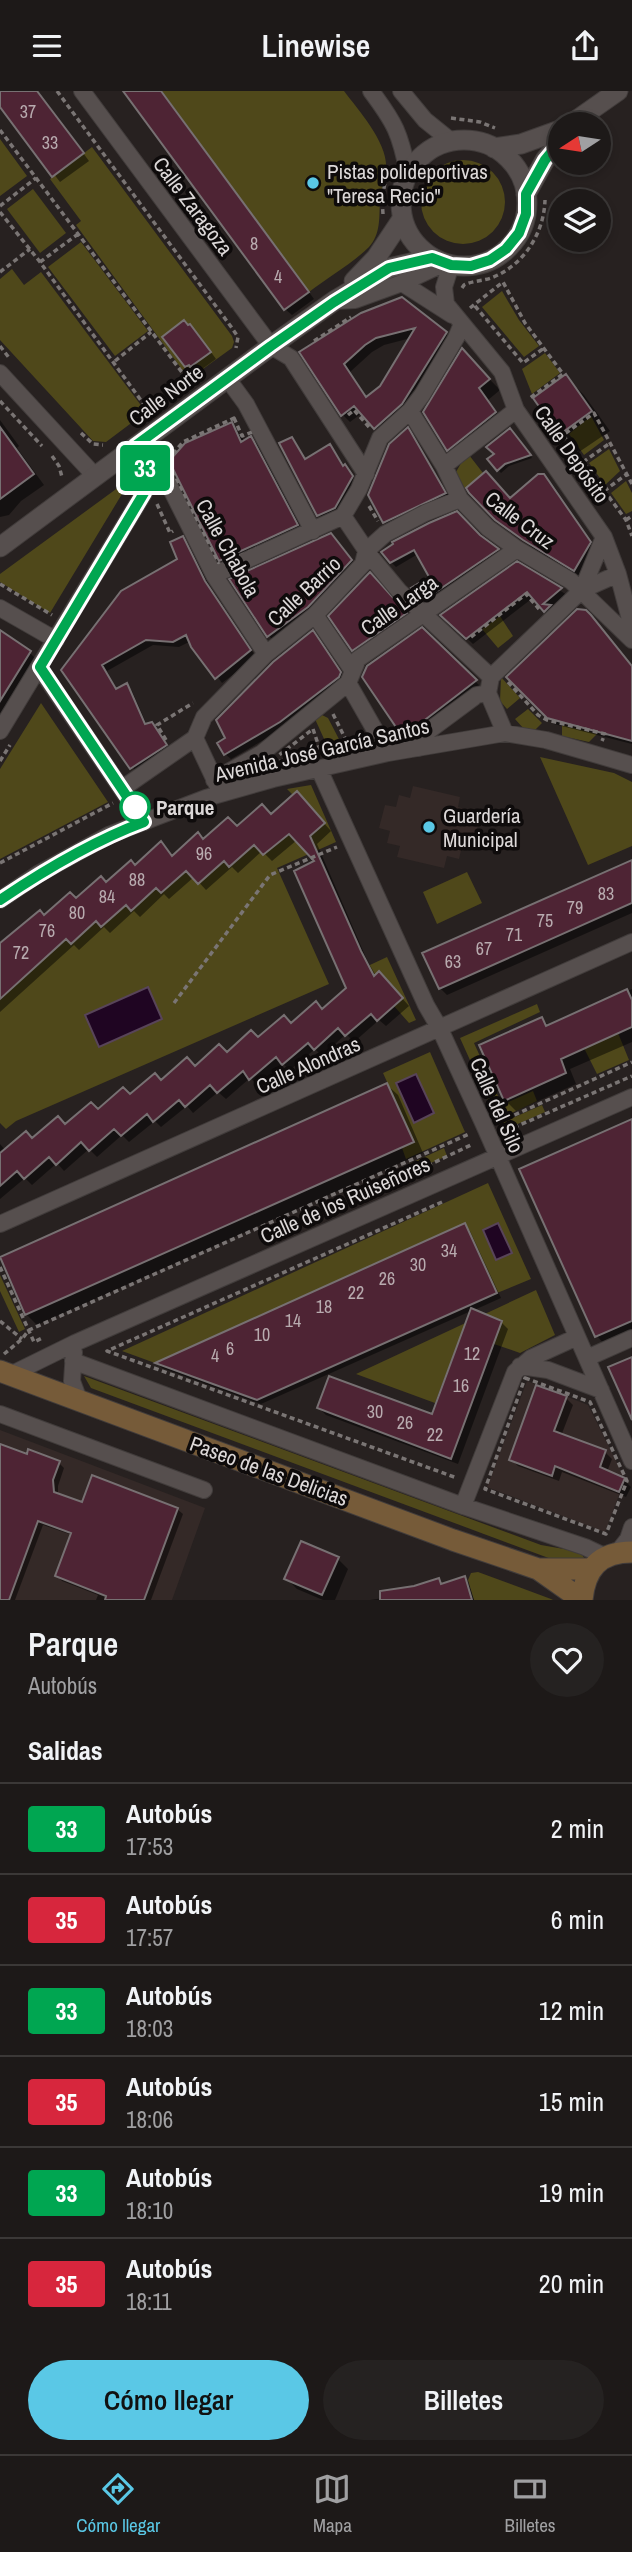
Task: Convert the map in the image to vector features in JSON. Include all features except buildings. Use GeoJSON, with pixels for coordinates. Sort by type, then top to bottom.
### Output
{"type":"FeatureCollection","features":[{"type":"Feature","properties":{"kind":"main road","name":"Paseo de las Delicias"},"geometry":{"type":"LineString","coordinates":[[4,1369],[79,1400],[538,1569],[582,1600]]}},
{"type":"Feature","properties":{"kind":"main road","name":"Paseo de las Delicias"},"geometry":{"type":"LineString","coordinates":[[538,1569],[620,1548]]}},
{"type":"Feature","properties":{"kind":"main road"},"geometry":{"type":"LineString","coordinates":[[582,1600],[584,1584],[620,1548]]}},
{"type":"Feature","properties":{"kind":"street","name":"Calle Zaragoza"},"geometry":{"type":"LineString","coordinates":[[82,91],[271,346],[290,358],[366,474]]}},
{"type":"Feature","properties":{"kind":"street"},"geometry":{"type":"LineString","coordinates":[[371,91],[391,117],[401,138],[408,173]]}},
{"type":"Feature","properties":{"kind":"street"},"geometry":{"type":"LineString","coordinates":[[401,91],[425,120],[451,141]]}},
{"type":"Feature","properties":{"kind":"street"},"geometry":{"type":"LineString","coordinates":[[590,112],[618,91]]}},
{"type":"Feature","properties":{"kind":"street"},"geometry":{"type":"LineString","coordinates":[[548,134],[521,143],[498,139],[451,141],[426,152],[408,173],[393,219],[413,241],[443,262],[471,266],[490,260],[506,249],[519,233],[536,196],[548,156]]}},
{"type":"Feature","properties":{"kind":"street"},"geometry":{"type":"LineString","coordinates":[[498,139],[520,176],[536,196]]}},
{"type":"Feature","properties":{"kind":"street","name":"Calle Norte"},"geometry":{"type":"LineString","coordinates":[[334,302],[376,258],[393,219]]}},
{"type":"Feature","properties":{"kind":"street","name":"Calle Norte"},"geometry":{"type":"LineString","coordinates":[[334,302],[355,300],[407,286],[443,262]]}},
{"type":"Feature","properties":{"kind":"street","name":"Calle Norte"},"geometry":{"type":"LineString","coordinates":[[146,475],[135,446],[155,420],[227,378],[334,302],[389,268],[443,262]]}},
{"type":"Feature","properties":{"kind":"street","name":"Calle Depósito"},"geometry":{"type":"LineString","coordinates":[[443,262],[446,303],[502,372],[516,410],[604,537],[618,574],[632,627]]}},
{"type":"Feature","properties":{"kind":"street","name":"Calle Depósito"},"geometry":{"type":"LineString","coordinates":[[407,286],[459,320]]}},
{"type":"Feature","properties":{"kind":"street"},"geometry":{"type":"LineString","coordinates":[[214,575],[343,516],[366,474],[380,438],[410,411],[456,338],[459,320]]}},
{"type":"Feature","properties":{"kind":"street"},"geometry":{"type":"LineString","coordinates":[[6,368],[65,444],[95,476]]}},
{"type":"Feature","properties":{"kind":"street"},"geometry":{"type":"LineString","coordinates":[[227,378],[250,410],[310,529]]}},
{"type":"Feature","properties":{"kind":"street"},"geometry":{"type":"LineString","coordinates":[[444,466],[516,410]]}},
{"type":"Feature","properties":{"kind":"street","name":"Calle Cruz"},"geometry":{"type":"LineString","coordinates":[[410,411],[444,466],[460,499],[488,528],[571,581],[632,640]]}},
{"type":"Feature","properties":{"kind":"street"},"geometry":{"type":"LineString","coordinates":[[0,547],[135,446]]}},
{"type":"Feature","properties":{"kind":"street"},"geometry":{"type":"LineString","coordinates":[[6,736],[40,667],[144,493],[146,475]]}},
{"type":"Feature","properties":{"kind":"street","name":"Calle Chabola"},"geometry":{"type":"LineString","coordinates":[[146,475],[165,477],[214,575],[266,654]]}},
{"type":"Feature","properties":{"kind":"street","name":"Calle Barrio"},"geometry":{"type":"LineString","coordinates":[[116,792],[195,738],[204,717],[266,654],[315,615],[363,563],[366,551],[385,534],[425,513],[460,499]]}},
{"type":"Feature","properties":{"kind":"street"},"geometry":{"type":"LineString","coordinates":[[343,516],[366,551],[399,591],[494,682],[505,733]]}},
{"type":"Feature","properties":{"kind":"street"},"geometry":{"type":"LineString","coordinates":[[419,748],[427,732],[494,682],[582,590],[604,537]]}},
{"type":"Feature","properties":{"kind":"street","name":"Calle Larga"},"geometry":{"type":"LineString","coordinates":[[218,786],[325,701],[350,677],[358,659],[517,549]]}},
{"type":"Feature","properties":{"kind":"street"},"geometry":{"type":"LineString","coordinates":[[582,590],[618,574]]}},
{"type":"Feature","properties":{"kind":"street"},"geometry":{"type":"LineString","coordinates":[[0,608],[56,640]]}},
{"type":"Feature","properties":{"kind":"street"},"geometry":{"type":"LineString","coordinates":[[315,615],[388,753]]}},
{"type":"Feature","properties":{"kind":"street"},"geometry":{"type":"LineString","coordinates":[[40,667],[116,792],[144,822]]}},
{"type":"Feature","properties":{"kind":"street","name":"Avenida José García Santos"},"geometry":{"type":"LineString","coordinates":[[0,900],[38,874],[109,835],[144,822],[218,786],[505,733],[546,740],[632,765]]}},
{"type":"Feature","properties":{"kind":"street"},"geometry":{"type":"LineString","coordinates":[[195,738],[218,786]]}},
{"type":"Feature","properties":{"kind":"street","name":"Calle del Silo"},"geometry":{"type":"LineString","coordinates":[[319,769],[498,1156],[632,1461]]}},
{"type":"Feature","properties":{"kind":"street","name":"Calle Alondras"},"geometry":{"type":"LineString","coordinates":[[0,1224],[632,942]]}},
{"type":"Feature","properties":{"kind":"street","name":"Calle de los Ruiseñores"},"geometry":{"type":"LineString","coordinates":[[4,1369],[75,1343],[632,1097]]}},
{"type":"Feature","properties":{"kind":"street"},"geometry":{"type":"LineString","coordinates":[[463,1506],[511,1381],[520,1366],[577,1338]]}},
{"type":"Feature","properties":{"kind":"street"},"geometry":{"type":"LineString","coordinates":[[587,1358],[632,1338]]}},
{"type":"Feature","properties":{"kind":"street"},"geometry":{"type":"LineString","coordinates":[[75,1343],[72,1381],[79,1400]]}},
{"type":"Feature","properties":{"kind":"street","name":"Paseo de las Delicias"},"geometry":{"type":"LineString","coordinates":[[73,1361],[463,1506],[585,1547],[620,1548]]}},
{"type":"Feature","properties":{"kind":"street"},"geometry":{"type":"LineString","coordinates":[[520,1366],[548,1370],[601,1390]]}},
{"type":"Feature","properties":{"kind":"street","name":"Paseo de las Delicias"},"geometry":{"type":"LineString","coordinates":[[0,1414],[204,1490]]}},
{"type":"Feature","properties":{"kind":"path"},"geometry":{"type":"LineString","coordinates":[[57,91],[238,337],[235,349],[229,354]]}},
{"type":"Feature","properties":{"kind":"path"},"geometry":{"type":"LineString","coordinates":[[446,117],[480,122],[498,139]]}},
{"type":"Feature","properties":{"kind":"path"},"geometry":{"type":"LineString","coordinates":[[0,130],[190,383],[200,376]]}},
{"type":"Feature","properties":{"kind":"path"},"geometry":{"type":"LineString","coordinates":[[388,158],[382,199],[393,219]]}},
{"type":"Feature","properties":{"kind":"path"},"geometry":{"type":"LineString","coordinates":[[0,206],[36,179]]}},
{"type":"Feature","properties":{"kind":"path"},"geometry":{"type":"LineString","coordinates":[[463,299],[464,285],[490,278],[514,266],[530,248],[540,227],[536,196]]}},
{"type":"Feature","properties":{"kind":"path"},"geometry":{"type":"LineString","coordinates":[[0,212],[155,420]]}},
{"type":"Feature","properties":{"kind":"path"},"geometry":{"type":"LineString","coordinates":[[40,263],[78,234]]}},
{"type":"Feature","properties":{"kind":"path"},"geometry":{"type":"LineString","coordinates":[[0,272],[30,249]]}},
{"type":"Feature","properties":{"kind":"path"},"geometry":{"type":"LineString","coordinates":[[530,398],[563,374],[544,348],[525,323],[503,282],[475,306],[521,365],[544,348]]}},
{"type":"Feature","properties":{"kind":"path"},"geometry":{"type":"LineString","coordinates":[[307,345],[359,313]]}},
{"type":"Feature","properties":{"kind":"path"},"geometry":{"type":"LineString","coordinates":[[114,362],[151,332]]}},
{"type":"Feature","properties":{"kind":"path"},"geometry":{"type":"LineString","coordinates":[[0,347],[6,368]]}},
{"type":"Feature","properties":{"kind":"path"},"geometry":{"type":"LineString","coordinates":[[0,401],[59,466],[62,477],[59,484],[52,489],[61,502]]}},
{"type":"Feature","properties":{"kind":"path"},"geometry":{"type":"LineString","coordinates":[[155,420],[160,405]]}},
{"type":"Feature","properties":{"kind":"path"},"geometry":{"type":"LineString","coordinates":[[342,419],[354,410],[376,435]]}},
{"type":"Feature","properties":{"kind":"path"},"geometry":{"type":"LineString","coordinates":[[632,484],[594,413],[563,435],[626,520],[632,535]]}},
{"type":"Feature","properties":{"kind":"path"},"geometry":{"type":"LineString","coordinates":[[234,418],[242,436],[254,431],[310,529],[219,565],[167,461],[183,442],[234,418]]}},
{"type":"Feature","properties":{"kind":"path"},"geometry":{"type":"LineString","coordinates":[[52,457],[79,431],[93,445],[106,444]]}},
{"type":"Feature","properties":{"kind":"path"},"geometry":{"type":"LineString","coordinates":[[583,462],[610,443]]}},
{"type":"Feature","properties":{"kind":"path"},"geometry":{"type":"LineString","coordinates":[[604,491],[627,474]]}},
{"type":"Feature","properties":{"kind":"path"},"geometry":{"type":"LineString","coordinates":[[364,496],[383,530]]}},
{"type":"Feature","properties":{"kind":"path"},"geometry":{"type":"LineString","coordinates":[[155,499],[170,533],[178,529]]}},
{"type":"Feature","properties":{"kind":"path"},"geometry":{"type":"LineString","coordinates":[[626,520],[632,516]]}},
{"type":"Feature","properties":{"kind":"path"},"geometry":{"type":"LineString","coordinates":[[0,584],[51,615],[58,604]]}},
{"type":"Feature","properties":{"kind":"path"},"geometry":{"type":"LineString","coordinates":[[459,648],[526,594],[539,609],[546,603]]}},
{"type":"Feature","properties":{"kind":"path"},"geometry":{"type":"LineString","coordinates":[[494,682],[547,720],[604,734],[598,754]]}},
{"type":"Feature","properties":{"kind":"path"},"geometry":{"type":"LineString","coordinates":[[170,747],[157,725],[202,696]]}},
{"type":"Feature","properties":{"kind":"path"},"geometry":{"type":"LineString","coordinates":[[325,701],[346,744],[351,744],[355,761]]}},
{"type":"Feature","properties":{"kind":"path"},"geometry":{"type":"LineString","coordinates":[[313,729],[320,750],[267,765],[297,742],[313,729]]}},
{"type":"Feature","properties":{"kind":"path"},"geometry":{"type":"LineString","coordinates":[[0,761],[6,736]]}},
{"type":"Feature","properties":{"kind":"path"},"geometry":{"type":"LineString","coordinates":[[297,742],[301,755]]}},
{"type":"Feature","properties":{"kind":"path"},"geometry":{"type":"LineString","coordinates":[[0,863],[114,803],[116,792]]}},
{"type":"Feature","properties":{"kind":"path"},"geometry":{"type":"LineString","coordinates":[[174,1003],[270,875],[351,841]]}},
{"type":"Feature","properties":{"kind":"path"},"geometry":{"type":"LineString","coordinates":[[497,1122],[632,1062]]}},
{"type":"Feature","properties":{"kind":"path"},"geometry":{"type":"LineString","coordinates":[[506,1131],[632,1076]]}},
{"type":"Feature","properties":{"kind":"path"},"geometry":{"type":"LineString","coordinates":[[4,1369],[29,1330],[469,1134],[474,1146],[408,1175]]}},
{"type":"Feature","properties":{"kind":"path"},"geometry":{"type":"LineString","coordinates":[[448,1199],[107,1351],[460,1480]]}},
{"type":"Feature","properties":{"kind":"path"},"geometry":{"type":"LineString","coordinates":[[0,1267],[34,1342],[47,1336]]}},
{"type":"Feature","properties":{"kind":"path"},"geometry":{"type":"LineString","coordinates":[[0,1321],[22,1339]]}},
{"type":"Feature","properties":{"kind":"path"},"geometry":{"type":"LineString","coordinates":[[525,1378],[590,1402],[630,1480],[606,1534],[485,1489],[525,1378]]}},
{"type":"Feature","properties":{"kind":"shaded area","name":"Pistas polideportivas \"Teresa Recio\""},"geometry":{"type":"Polygon","coordinates":[[[161,91],[344,91],[372,128],[386,160],[379,225],[373,242],[355,259],[309,292],[161,91]]]}},
{"type":"Feature","properties":{"kind":"shaded area"},"geometry":{"type":"Polygon","coordinates":[[[0,139],[27,176],[0,196],[0,139]]]}},
{"type":"Feature","properties":{"kind":"shaded area"},"geometry":{"type":"Polygon","coordinates":[[[92,147],[232,336],[232,348],[189,379],[76,225],[81,221],[50,179],[92,147]]]}},
{"type":"Feature","properties":{"kind":"shaded area"},"geometry":{"type":"Polygon","coordinates":[[[463,160],[479,163],[493,172],[502,186],[505,202],[502,218],[493,232],[479,241],[463,244],[447,241],[433,232],[424,218],[421,202],[424,186],[433,172],[447,163],[463,160]]]}},
{"type":"Feature","properties":{"kind":"shaded area"},"geometry":{"type":"Polygon","coordinates":[[[33,189],[66,233],[40,253],[7,209],[33,189]]]}},
{"type":"Feature","properties":{"kind":"shaded area"},"geometry":{"type":"Polygon","coordinates":[[[81,242],[148,331],[115,356],[48,267],[81,242]]]}},
{"type":"Feature","properties":{"kind":"shaded area"},"geometry":{"type":"Polygon","coordinates":[[[12,269],[24,285],[41,272],[146,412],[106,442],[93,441],[0,340],[0,279],[12,269]]]}},
{"type":"Feature","properties":{"kind":"shaded area"},"geometry":{"type":"Polygon","coordinates":[[[502,291],[539,346],[524,357],[482,307],[502,291]]]}},
{"type":"Feature","properties":{"kind":"shaded area"},"geometry":{"type":"Polygon","coordinates":[[[545,353],[560,373],[532,394],[522,369],[545,353]]]}},
{"type":"Feature","properties":{"kind":"shaded area"},"geometry":{"type":"Polygon","coordinates":[[[591,416],[604,440],[584,455],[569,434],[591,416]]]}},
{"type":"Feature","properties":{"kind":"shaded area"},"geometry":{"type":"Polygon","coordinates":[[[609,449],[620,471],[605,485],[589,463],[609,449]]]}},
{"type":"Feature","properties":{"kind":"shaded area"},"geometry":{"type":"Polygon","coordinates":[[[469,455],[483,473],[465,489],[456,472],[464,458],[469,455]]]}},
{"type":"Feature","properties":{"kind":"shaded area"},"geometry":{"type":"Polygon","coordinates":[[[626,481],[632,493],[632,511],[626,514],[611,493],[626,481]]]}},
{"type":"Feature","properties":{"kind":"shaded area"},"geometry":{"type":"Polygon","coordinates":[[[123,484],[125,489],[50,613],[0,582],[0,574],[123,484]]]}},
{"type":"Feature","properties":{"kind":"shaded area"},"geometry":{"type":"Polygon","coordinates":[[[500,616],[513,636],[498,648],[482,629],[500,616]]]}},
{"type":"Feature","properties":{"kind":"shaded area"},"geometry":{"type":"Polygon","coordinates":[[[501,677],[520,698],[507,709],[500,701],[501,677]]]}},
{"type":"Feature","properties":{"kind":"shaded area"},"geometry":{"type":"Polygon","coordinates":[[[41,703],[108,802],[0,859],[0,769],[41,703]]]}},
{"type":"Feature","properties":{"kind":"shaded area"},"geometry":{"type":"Polygon","coordinates":[[[528,709],[542,723],[534,731],[524,729],[515,719],[528,709]]]}},
{"type":"Feature","properties":{"kind":"shaded area"},"geometry":{"type":"Polygon","coordinates":[[[322,715],[328,718],[341,743],[339,749],[330,752],[315,719],[322,715]]]}},
{"type":"Feature","properties":{"kind":"shaded area"},"geometry":{"type":"Polygon","coordinates":[[[562,725],[597,734],[589,742],[562,736],[562,725]]]}},
{"type":"Feature","properties":{"kind":"shaded area"},"geometry":{"type":"Polygon","coordinates":[[[540,757],[614,773],[632,782],[632,846],[588,865],[540,757]]]}},
{"type":"Feature","properties":{"kind":"shaded area"},"geometry":{"type":"Polygon","coordinates":[[[311,785],[336,842],[277,868],[329,984],[16,1121],[6,1129],[0,1123],[0,999],[66,939],[96,921],[102,927],[126,905],[132,910],[156,888],[186,871],[198,884],[224,861],[230,867],[254,845],[289,834],[300,845],[325,822],[298,792],[293,795],[287,789],[311,785]]]}},
{"type":"Feature","properties":{"kind":"shaded area","name":"Guardería Municipal"},"geometry":{"type":"Polygon","coordinates":[[[413,786],[460,797],[458,807],[469,810],[466,822],[478,825],[473,848],[462,846],[459,859],[447,856],[444,868],[397,857],[400,846],[387,843],[390,831],[379,828],[385,805],[396,807],[399,795],[410,798],[413,786]]]}},
{"type":"Feature","properties":{"kind":"shaded area"},"geometry":{"type":"Polygon","coordinates":[[[467,872],[482,903],[437,924],[423,892],[467,872]]]}},
{"type":"Feature","properties":{"kind":"shaded area"},"geometry":{"type":"Polygon","coordinates":[[[387,957],[416,1020],[409,1023],[394,1006],[403,998],[380,971],[367,982],[342,978],[387,957]]]}},
{"type":"Feature","properties":{"kind":"shaded area"},"geometry":{"type":"Polygon","coordinates":[[[148,987],[162,1019],[99,1047],[85,1015],[148,987]]]}},
{"type":"Feature","properties":{"kind":"shaded area"},"geometry":{"type":"Polygon","coordinates":[[[537,1004],[540,1012],[474,1043],[502,1105],[533,1091],[537,1101],[497,1120],[460,1038],[537,1004]]]}},
{"type":"Feature","properties":{"kind":"shaded area"},"geometry":{"type":"Polygon","coordinates":[[[618,1033],[629,1060],[597,1074],[584,1048],[618,1033]]]}},
{"type":"Feature","properties":{"kind":"shaded area"},"geometry":{"type":"Polygon","coordinates":[[[430,1052],[465,1132],[406,1159],[402,1148],[414,1142],[383,1073],[430,1052]]]}},
{"type":"Feature","properties":{"kind":"shaded area"},"geometry":{"type":"Polygon","coordinates":[[[416,1074],[434,1113],[414,1123],[396,1083],[416,1074]]]}},
{"type":"Feature","properties":{"kind":"shaded area"},"geometry":{"type":"Polygon","coordinates":[[[542,1105],[545,1112],[502,1131],[499,1124],[542,1105]]]}},
{"type":"Feature","properties":{"kind":"shaded area"},"geometry":{"type":"Polygon","coordinates":[[[444,1148],[447,1156],[412,1171],[409,1164],[444,1148]]]}},
{"type":"Feature","properties":{"kind":"shaded area"},"geometry":{"type":"Polygon","coordinates":[[[488,1183],[531,1279],[497,1293],[465,1224],[155,1363],[122,1351],[488,1183]]]}},
{"type":"Feature","properties":{"kind":"shaded area"},"geometry":{"type":"Polygon","coordinates":[[[498,1223],[512,1253],[496,1260],[483,1230],[498,1223]]]}},
{"type":"Feature","properties":{"kind":"shaded area"},"geometry":{"type":"Polygon","coordinates":[[[0,1275],[25,1329],[19,1332],[0,1291],[0,1275]]]}},
{"type":"Feature","properties":{"kind":"shaded area"},"geometry":{"type":"Polygon","coordinates":[[[536,1290],[555,1335],[520,1353],[494,1344],[502,1320],[495,1318],[468,1332],[459,1340],[435,1403],[356,1374],[536,1290]]]}},
{"type":"Feature","properties":{"kind":"shaded area"},"geometry":{"type":"Polygon","coordinates":[[[84,1376],[541,1545],[581,1552],[584,1558],[575,1561],[554,1560],[91,1388],[84,1376]]]}},
{"type":"Feature","properties":{"kind":"shaded area"},"geometry":{"type":"Polygon","coordinates":[[[527,1381],[588,1405],[625,1479],[605,1532],[487,1487],[527,1381]]]}},
{"type":"Feature","properties":{"kind":"shaded area"},"geometry":{"type":"Polygon","coordinates":[[[0,1430],[205,1508],[172,1600],[0,1600],[0,1430]]]}},
{"type":"Feature","properties":{"kind":"shaded area"},"geometry":{"type":"Polygon","coordinates":[[[478,1572],[553,1600],[474,1600],[468,1580],[471,1573],[478,1572]]]}},
{"type":"Feature","properties":{"kind":"bus line","name":"33"},"geometry":{"type":"LineString","coordinates":[[0,900],[38,874],[109,835],[144,822],[40,667],[144,493],[146,475],[135,446],[271,346],[389,268],[432,258],[451,265],[471,266],[490,260],[506,249],[519,233],[526,214],[526,194],[548,156]]}},
{"type":"Feature","properties":{"kind":"place","name":"Pistas polideportivas \"Teresa Recio\""},"geometry":{"type":"Point","coordinates":[313,183]}},
{"type":"Feature","properties":{"kind":"place","name":"Parque"},"geometry":{"type":"Point","coordinates":[135,807]}},
{"type":"Feature","properties":{"kind":"place","name":"Guardería Municipal"},"geometry":{"type":"Point","coordinates":[429,827]}}]}
